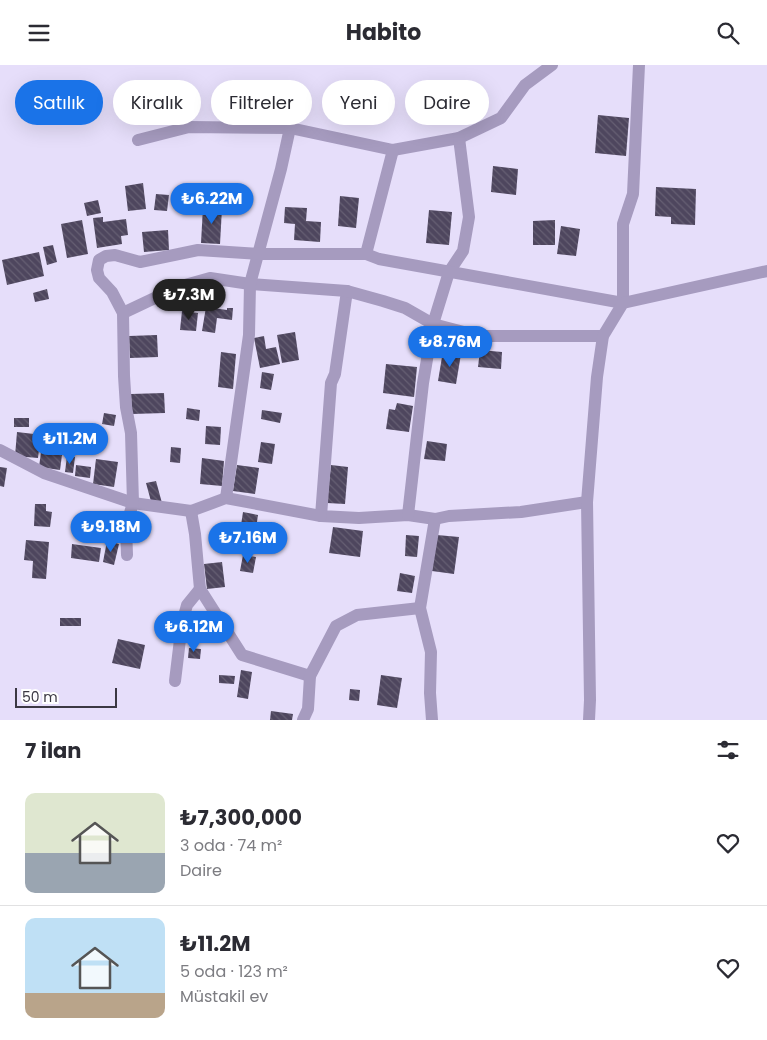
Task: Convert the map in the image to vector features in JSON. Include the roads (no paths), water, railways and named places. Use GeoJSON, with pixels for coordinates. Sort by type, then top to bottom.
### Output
{"type":"FeatureCollection","features":[{"type":"Feature","properties":{"kind":"street"},"geometry":{"type":"LineString","coordinates":[[138,140],[189,127],[290,129],[393,150],[459,138],[501,118],[525,85],[552,65]]}},
{"type":"Feature","properties":{"kind":"street"},"geometry":{"type":"LineString","coordinates":[[589,720],[587,502],[602,336],[623,303],[623,224],[633,194],[639,65]]}},
{"type":"Feature","properties":{"kind":"street"},"geometry":{"type":"LineString","coordinates":[[226,498],[249,335],[250,285],[290,129]]}},
{"type":"Feature","properties":{"kind":"street"},"geometry":{"type":"LineString","coordinates":[[408,515],[423,383],[433,324],[449,272],[463,251],[469,217],[459,138]]}},
{"type":"Feature","properties":{"kind":"street"},"geometry":{"type":"LineString","coordinates":[[366,253],[393,150]]}},
{"type":"Feature","properties":{"kind":"street"},"geometry":{"type":"LineString","coordinates":[[128,555],[126,526],[133,503],[131,433],[126,407],[124,376],[123,313],[112,292],[99,278],[97,271],[99,260],[106,255],[115,255],[140,262],[198,250],[259,254],[366,253],[378,259],[623,303],[767,271]]}},
{"type":"Feature","properties":{"kind":"street"},"geometry":{"type":"LineString","coordinates":[[123,313],[178,287],[210,278],[250,285],[347,291],[405,308],[433,324],[479,336],[602,336]]}},
{"type":"Feature","properties":{"kind":"street"},"geometry":{"type":"LineString","coordinates":[[321,516],[331,383],[335,374],[347,291]]}},
{"type":"Feature","properties":{"kind":"street"},"geometry":{"type":"LineString","coordinates":[[0,450],[44,473],[133,503],[191,511],[226,498],[321,516],[360,518],[408,515],[435,519],[448,516],[521,512],[587,502]]}},
{"type":"Feature","properties":{"kind":"street"},"geometry":{"type":"LineString","coordinates":[[191,511],[200,589],[242,655],[310,676]]}},
{"type":"Feature","properties":{"kind":"street"},"geometry":{"type":"LineString","coordinates":[[432,720],[430,693],[431,652],[420,608],[435,519]]}},
{"type":"Feature","properties":{"kind":"street"},"geometry":{"type":"LineString","coordinates":[[175,681],[182,623],[187,605],[200,589]]}},
{"type":"Feature","properties":{"kind":"street"},"geometry":{"type":"LineString","coordinates":[[303,720],[308,709],[310,676],[336,626],[357,615],[420,608]]}}]}
